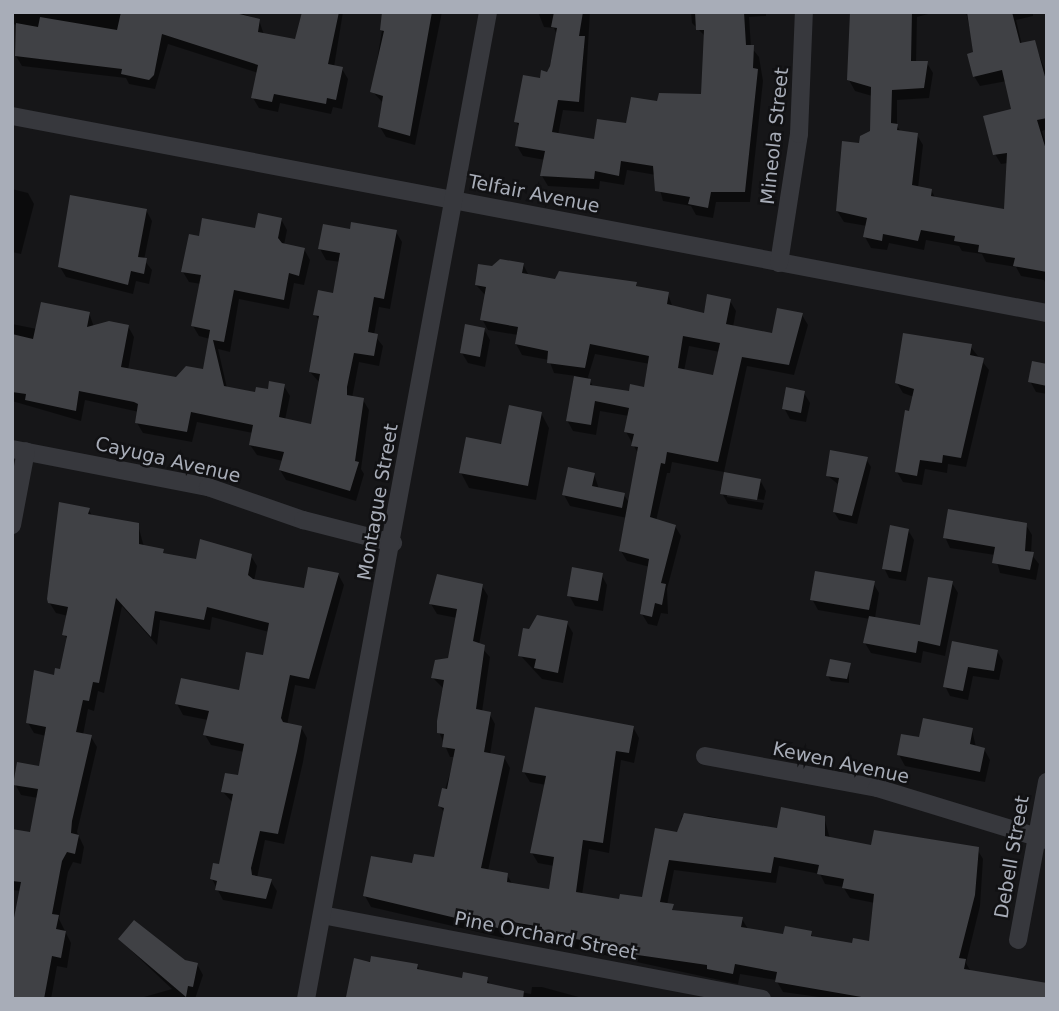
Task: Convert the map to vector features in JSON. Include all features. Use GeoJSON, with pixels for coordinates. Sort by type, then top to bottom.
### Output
{"type":"FeatureCollection","features":[{"type":"Feature","properties":{"kind":"street","name":"Montague Street"},"geometry":{"type":"LineString","coordinates":[[306,999],[393,543],[488,12]]}},
{"type":"Feature","properties":{"kind":"street","name":"Mineola Street"},"geometry":{"type":"LineString","coordinates":[[779,263],[801,111],[804,12]]}},
{"type":"Feature","properties":{"kind":"street","name":"Telfair Avenue"},"geometry":{"type":"LineString","coordinates":[[12,116],[1047,313]]}},
{"type":"Feature","properties":{"kind":"street","name":"Cayuga Avenue"},"geometry":{"type":"LineString","coordinates":[[19,450],[208,487],[303,520],[393,543]]}},
{"type":"Feature","properties":{"kind":"street"},"geometry":{"type":"LineString","coordinates":[[12,525],[19,450]]}},
{"type":"Feature","properties":{"kind":"street","name":"Kewen Avenue"},"geometry":{"type":"LineString","coordinates":[[705,756],[877,788],[1041,839]]}},
{"type":"Feature","properties":{"kind":"street","name":"Debell Street"},"geometry":{"type":"LineString","coordinates":[[1018,940],[1041,839],[1047,782]]}},
{"type":"Feature","properties":{"kind":"street","name":"Pine Orchard Street"},"geometry":{"type":"LineString","coordinates":[[322,915],[762,999]]}},
{"type":"Feature","properties":{"kind":"building"},"geometry":{"type":"Polygon","coordinates":[[[121,12],[231,12],[260,19],[258,32],[295,39],[302,12],[339,12],[328,64],[343,67],[336,100],[327,98],[326,104],[274,94],[272,102],[251,98],[258,65],[162,34],[154,75],[149,80],[121,74],[122,69],[15,56],[16,23],[38,27],[40,17],[117,30],[121,12]]]}},
{"type":"Feature","properties":{"kind":"building"},"geometry":{"type":"Polygon","coordinates":[[[382,12],[432,12],[410,136],[378,127],[383,96],[370,92],[384,31],[380,30],[382,12]]]}},
{"type":"Feature","properties":{"kind":"building"},"geometry":{"type":"Polygon","coordinates":[[[554,12],[583,12],[579,36],[585,36],[579,102],[558,100],[552,132],[594,139],[597,119],[626,123],[631,97],[657,101],[659,93],[701,94],[704,30],[696,30],[695,12],[744,12],[746,45],[754,45],[753,68],[758,69],[745,192],[711,192],[708,208],[688,204],[690,197],[655,191],[653,166],[621,161],[619,176],[595,171],[594,179],[540,176],[545,151],[515,146],[519,123],[514,122],[523,75],[540,78],[541,70],[547,72],[550,66],[557,28],[551,27],[554,12]]]}},
{"type":"Feature","properties":{"kind":"building"},"geometry":{"type":"Polygon","coordinates":[[[850,12],[912,12],[911,61],[928,61],[924,88],[892,90],[891,123],[898,124],[897,130],[918,133],[912,185],[932,189],[931,196],[1004,209],[1007,153],[993,155],[983,116],[1011,109],[1002,70],[973,77],[967,54],[973,52],[967,12],[1012,12],[1020,43],[1035,40],[1047,84],[1047,118],[1037,120],[1047,153],[1047,272],[1013,266],[1015,258],[978,252],[979,245],[954,241],[955,236],[921,230],[918,241],[883,234],[882,241],[863,237],[867,218],[836,211],[842,141],[859,143],[860,136],[870,131],[871,87],[847,80],[850,12]]]}},
{"type":"Feature","properties":{"kind":"building"},"geometry":{"type":"Polygon","coordinates":[[[70,195],[147,209],[138,257],[147,258],[144,274],[131,271],[128,285],[58,267],[70,195]]]}},
{"type":"Feature","properties":{"kind":"building"},"geometry":{"type":"Polygon","coordinates":[[[258,213],[282,218],[278,238],[282,243],[305,248],[299,276],[289,273],[284,300],[234,290],[224,342],[213,340],[224,386],[255,392],[256,387],[268,389],[269,381],[285,384],[279,417],[311,424],[320,374],[309,372],[319,316],[313,315],[318,290],[333,293],[340,253],[318,249],[323,224],[350,229],[351,222],[397,230],[384,299],[374,297],[368,332],[378,334],[374,356],[354,353],[347,387],[347,395],[364,398],[355,461],[359,462],[350,491],[279,470],[284,452],[249,445],[253,425],[191,412],[187,432],[135,423],[138,404],[134,402],[79,391],[76,411],[25,400],[26,394],[12,392],[12,334],[33,339],[41,302],[90,312],[87,327],[109,321],[129,325],[121,367],[176,377],[186,366],[203,369],[210,330],[191,326],[201,275],[181,272],[189,234],[199,236],[202,218],[255,228],[258,213]]]}},
{"type":"Feature","properties":{"kind":"building"},"geometry":{"type":"Polygon","coordinates":[[[500,259],[524,263],[522,273],[555,279],[559,271],[637,282],[636,286],[669,292],[667,304],[704,313],[707,294],[731,299],[726,324],[772,333],[777,308],[803,313],[789,365],[742,357],[718,462],[667,452],[665,464],[661,463],[650,517],[676,525],[661,583],[666,584],[662,605],[655,603],[652,617],[640,614],[649,559],[619,551],[638,447],[631,446],[634,434],[624,432],[629,408],[595,401],[591,425],[566,421],[574,376],[591,379],[590,385],[629,391],[630,384],[644,387],[649,356],[590,344],[585,368],[547,363],[548,351],[515,344],[518,327],[480,320],[486,287],[475,285],[478,264],[492,266],[500,259]],[[683,336],[678,368],[713,375],[720,343],[683,336]]]}},
{"type":"Feature","properties":{"kind":"building"},"geometry":{"type":"Polygon","coordinates":[[[465,324],[485,328],[480,357],[460,353],[465,324]]]}},
{"type":"Feature","properties":{"kind":"building"},"geometry":{"type":"Polygon","coordinates":[[[903,333],[972,344],[970,355],[984,358],[961,458],[943,455],[942,463],[920,460],[917,476],[895,472],[905,410],[909,411],[914,389],[895,383],[903,333]]]}},
{"type":"Feature","properties":{"kind":"building"},"geometry":{"type":"Polygon","coordinates":[[[1032,361],[1047,364],[1047,386],[1028,382],[1032,361]]]}},
{"type":"Feature","properties":{"kind":"building"},"geometry":{"type":"Polygon","coordinates":[[[786,387],[805,391],[801,413],[782,409],[786,387]]]}},
{"type":"Feature","properties":{"kind":"building"},"geometry":{"type":"Polygon","coordinates":[[[509,405],[542,412],[528,486],[459,473],[466,437],[501,444],[509,405]]]}},
{"type":"Feature","properties":{"kind":"building"},"geometry":{"type":"Polygon","coordinates":[[[830,450],[868,457],[852,516],[833,512],[839,478],[826,476],[830,450]]]}},
{"type":"Feature","properties":{"kind":"building"},"geometry":{"type":"Polygon","coordinates":[[[568,467],[595,473],[592,486],[625,493],[622,508],[562,495],[568,467]]]}},
{"type":"Feature","properties":{"kind":"building"},"geometry":{"type":"Polygon","coordinates":[[[724,472],[761,479],[757,500],[720,494],[724,472]]]}},
{"type":"Feature","properties":{"kind":"building"},"geometry":{"type":"Polygon","coordinates":[[[59,502],[90,508],[88,514],[139,523],[139,544],[164,549],[163,553],[196,559],[200,539],[252,554],[248,575],[253,579],[304,588],[308,567],[339,573],[309,679],[290,675],[281,718],[283,722],[302,726],[297,751],[278,834],[260,831],[251,868],[252,875],[272,879],[266,899],[215,890],[217,881],[210,879],[213,863],[219,864],[233,794],[221,792],[225,773],[238,775],[244,744],[203,735],[209,711],[175,704],[181,678],[239,690],[246,652],[263,655],[269,623],[207,607],[204,620],[155,611],[151,637],[116,598],[99,683],[93,682],[89,701],[83,700],[76,732],[92,735],[72,821],[71,833],[79,835],[75,854],[67,852],[62,861],[52,914],[59,915],[56,929],[66,931],[61,958],[52,956],[44,999],[12,999],[12,928],[21,882],[12,881],[12,829],[30,832],[38,789],[13,785],[17,762],[39,766],[46,727],[26,723],[34,670],[54,675],[55,668],[60,669],[67,636],[62,635],[68,607],[48,603],[47,599],[59,502]]]}},
{"type":"Feature","properties":{"kind":"building"},"geometry":{"type":"Polygon","coordinates":[[[948,509],[1027,523],[1025,551],[1034,552],[1030,570],[992,563],[995,547],[943,538],[948,509]]]}},
{"type":"Feature","properties":{"kind":"building"},"geometry":{"type":"Polygon","coordinates":[[[890,525],[909,529],[901,572],[882,569],[890,525]]]}},
{"type":"Feature","properties":{"kind":"building"},"geometry":{"type":"Polygon","coordinates":[[[572,567],[603,573],[598,601],[567,596],[572,567]]]}},
{"type":"Feature","properties":{"kind":"building"},"geometry":{"type":"Polygon","coordinates":[[[815,571],[875,581],[869,610],[810,600],[815,571]]]}},
{"type":"Feature","properties":{"kind":"building"},"geometry":{"type":"Polygon","coordinates":[[[437,574],[483,584],[473,641],[485,645],[476,709],[491,712],[484,752],[505,756],[481,868],[508,873],[507,882],[549,889],[554,857],[530,853],[546,776],[522,772],[535,707],[634,726],[629,753],[616,751],[603,843],[583,840],[576,892],[619,899],[620,894],[642,897],[655,828],[677,832],[684,813],[777,828],[781,807],[825,816],[825,836],[871,845],[874,830],[979,847],[975,895],[959,958],[966,959],[964,969],[1047,983],[1047,999],[873,999],[775,982],[777,972],[735,964],[733,974],[707,969],[707,965],[610,951],[610,945],[541,933],[542,927],[500,920],[498,928],[363,896],[371,856],[412,863],[414,854],[434,857],[444,808],[438,806],[442,788],[447,789],[455,749],[442,747],[444,734],[437,733],[444,680],[431,678],[435,660],[448,658],[457,609],[429,604],[437,574]],[[774,857],[771,873],[669,860],[660,902],[674,904],[672,910],[743,917],[741,927],[783,934],[785,926],[812,931],[811,936],[852,943],[853,938],[869,941],[874,894],[842,888],[844,879],[817,874],[819,865],[774,857]]]}},
{"type":"Feature","properties":{"kind":"building"},"geometry":{"type":"Polygon","coordinates":[[[928,577],[953,581],[940,646],[918,641],[916,653],[863,643],[869,616],[920,625],[928,577]]]}},
{"type":"Feature","properties":{"kind":"building"},"geometry":{"type":"Polygon","coordinates":[[[537,615],[568,621],[558,673],[534,668],[536,659],[518,656],[523,628],[529,629],[537,615]]]}},
{"type":"Feature","properties":{"kind":"building"},"geometry":{"type":"Polygon","coordinates":[[[952,641],[998,650],[994,671],[968,667],[963,691],[943,687],[952,641]]]}},
{"type":"Feature","properties":{"kind":"building"},"geometry":{"type":"Polygon","coordinates":[[[830,659],[851,663],[847,679],[826,676],[830,659]]]}},
{"type":"Feature","properties":{"kind":"building"},"geometry":{"type":"Polygon","coordinates":[[[923,718],[973,728],[970,744],[985,748],[980,772],[897,755],[901,734],[919,737],[923,718]]]}},
{"type":"Feature","properties":{"kind":"building"},"geometry":{"type":"Polygon","coordinates":[[[134,920],[185,960],[198,963],[193,987],[188,986],[186,997],[118,939],[134,920]]]}},
{"type":"Feature","properties":{"kind":"building"},"geometry":{"type":"Polygon","coordinates":[[[371,956],[418,964],[417,969],[462,978],[463,972],[488,977],[487,983],[524,991],[523,999],[346,997],[354,958],[370,962],[371,956]]]}}]}
